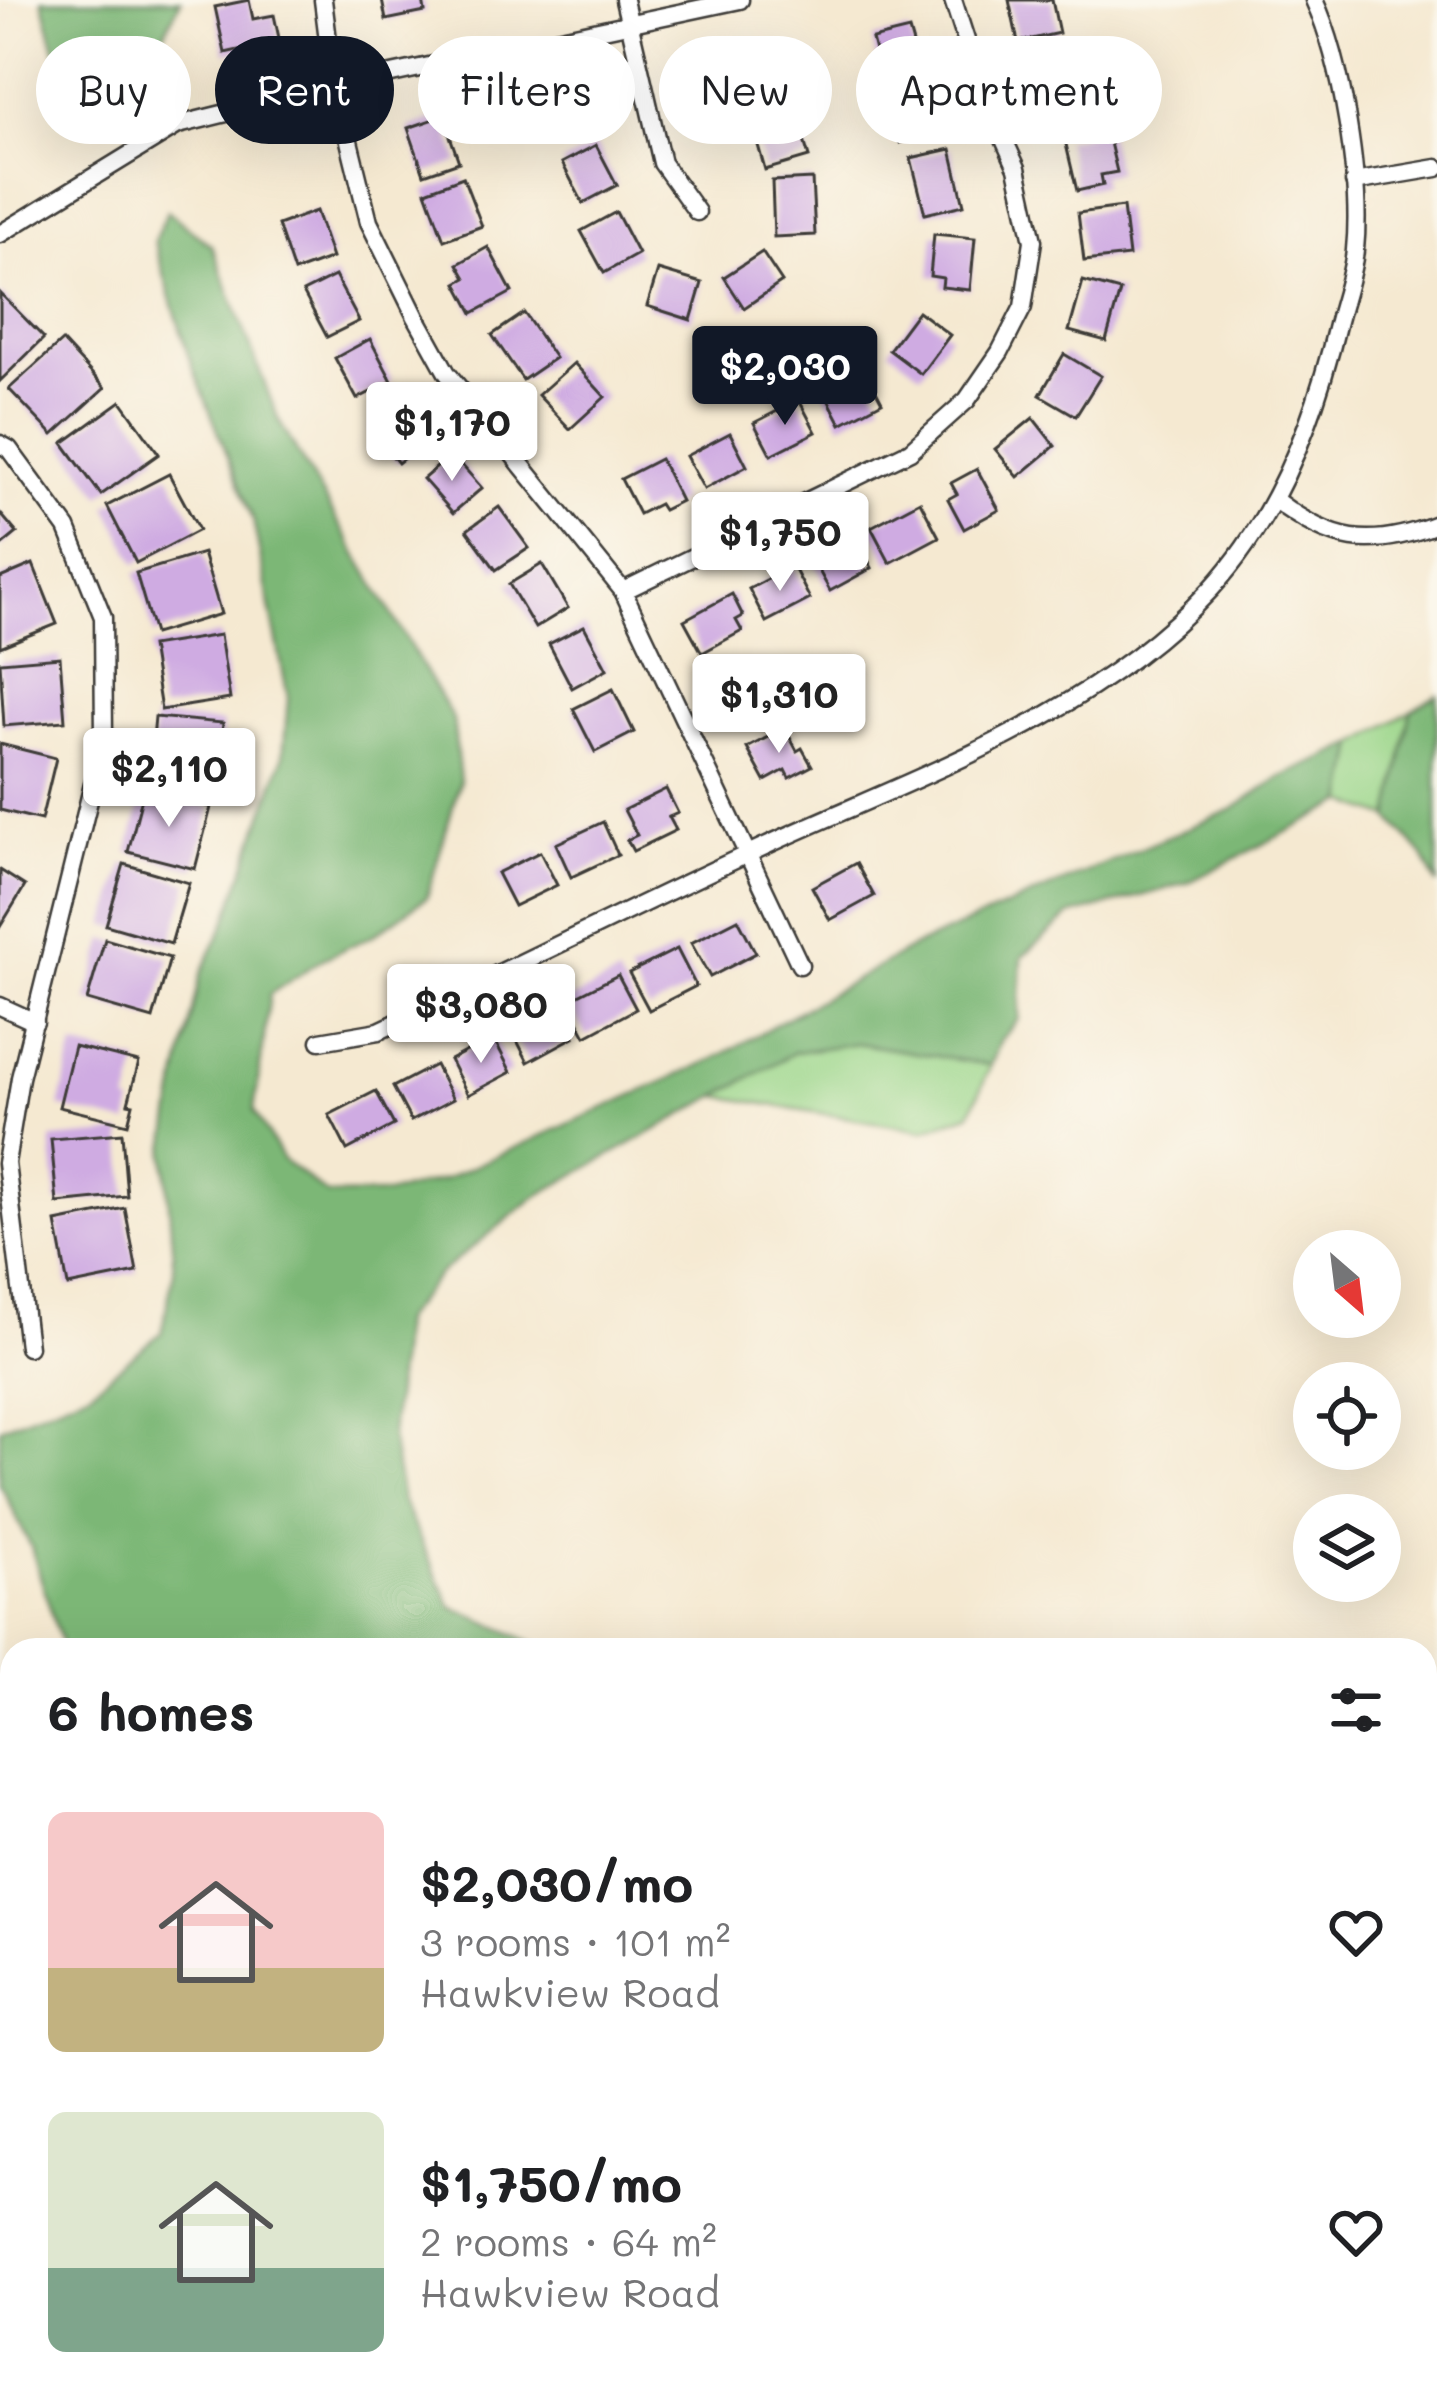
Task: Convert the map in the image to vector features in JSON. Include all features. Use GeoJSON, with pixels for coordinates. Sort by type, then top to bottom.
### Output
{"type":"FeatureCollection","features":[{"type":"Feature","properties":{"kind":"street"},"geometry":{"type":"LineString","coordinates":[[323,0],[328,36]]}},
{"type":"Feature","properties":{"kind":"street"},"geometry":{"type":"LineString","coordinates":[[624,0],[662,163],[697,212]]}},
{"type":"Feature","properties":{"kind":"street"},"geometry":{"type":"LineString","coordinates":[[394,74],[740,0]]}},
{"type":"Feature","properties":{"kind":"street"},"geometry":{"type":"LineString","coordinates":[[623,591],[910,451],[968,400],[1000,352],[1023,307],[1033,241],[1017,168],[984,95],[952,0]]}},
{"type":"Feature","properties":{"kind":"street"},"geometry":{"type":"LineString","coordinates":[[320,1041],[379,1031],[1038,721],[1108,679],[1211,588],[1275,500],[1331,353],[1355,250],[1354,182],[1326,26],[1315,0]]}},
{"type":"Feature","properties":{"kind":"street"},"geometry":{"type":"LineString","coordinates":[[0,234],[178,125],[215,116]]}},
{"type":"Feature","properties":{"kind":"street"},"geometry":{"type":"LineString","coordinates":[[350,144],[369,222],[447,373],[623,591],[800,965]]}},
{"type":"Feature","properties":{"kind":"street"},"geometry":{"type":"LineString","coordinates":[[1354,182],[1437,168]]}},
{"type":"Feature","properties":{"kind":"street"},"geometry":{"type":"LineString","coordinates":[[0,444],[9,449],[68,528],[103,617],[104,740],[34,1022],[6,1163],[6,1236],[28,1347]]}},
{"type":"Feature","properties":{"kind":"street"},"geometry":{"type":"LineString","coordinates":[[1275,500],[1310,527],[1345,538],[1376,542],[1437,524]]}},
{"type":"Feature","properties":{"kind":"street"},"geometry":{"type":"LineString","coordinates":[[0,1006],[34,1022]]}},
{"type":"Feature","properties":{"kind":"green space"},"geometry":{"type":"Polygon","coordinates":[[[42,0],[181,0],[163,36],[52,36],[42,0]]]}},
{"type":"Feature","properties":{"kind":"green space"},"geometry":{"type":"Polygon","coordinates":[[[167,211],[212,246],[279,421],[453,719],[460,781],[427,897],[377,933],[321,960],[270,994],[254,1111],[283,1160],[328,1195],[387,1194],[445,1179],[714,1059],[917,945],[1233,809],[1279,778],[1356,744],[1345,802],[1187,883],[1069,916],[1022,957],[1019,1019],[1001,1040],[991,1065],[856,1043],[795,1052],[534,1198],[439,1274],[401,1321],[391,1438],[402,1501],[451,1606],[523,1638],[59,1638],[31,1547],[0,1484],[0,1428],[90,1391],[161,1333],[174,1271],[165,1154],[175,1093],[201,974],[226,922],[283,757],[288,698],[253,520],[188,355],[154,241],[167,211]]]}},
{"type":"Feature","properties":{"kind":"green space"},"geometry":{"type":"Polygon","coordinates":[[[1437,695],[1437,885],[1423,856],[1390,818],[1411,711],[1437,695]]]}},
{"type":"Feature","properties":{"kind":"green space"},"geometry":{"type":"Polygon","coordinates":[[[1411,711],[1390,818],[1345,802],[1356,744],[1411,711]]]}},
{"type":"Feature","properties":{"kind":"green space"},"geometry":{"type":"Polygon","coordinates":[[[856,1043],[991,1065],[970,1114],[923,1130],[717,1096],[795,1052],[856,1043]]]}},
{"type":"Feature","properties":{"kind":"building"},"geometry":{"type":"Polygon","coordinates":[[[249,0],[253,19],[274,15],[279,36],[221,36],[215,7],[249,0]]]}},
{"type":"Feature","properties":{"kind":"building"},"geometry":{"type":"Polygon","coordinates":[[[382,0],[423,0],[425,12],[386,20],[382,0]]]}},
{"type":"Feature","properties":{"kind":"building"},"geometry":{"type":"Polygon","coordinates":[[[1009,0],[1052,0],[1059,33],[1017,36],[1009,0]]]}},
{"type":"Feature","properties":{"kind":"building"},"geometry":{"type":"Polygon","coordinates":[[[418,125],[418,144],[453,144],[459,162],[424,174],[408,128],[418,125]]]}},
{"type":"Feature","properties":{"kind":"building"},"geometry":{"type":"Polygon","coordinates":[[[758,144],[805,144],[809,157],[765,170],[758,144]]]}},
{"type":"Feature","properties":{"kind":"building"},"geometry":{"type":"Polygon","coordinates":[[[1066,144],[1110,144],[1117,172],[1101,175],[1103,185],[1077,191],[1066,144]]]}},
{"type":"Feature","properties":{"kind":"building"},"geometry":{"type":"Polygon","coordinates":[[[596,145],[617,185],[583,203],[562,163],[596,145]]]}},
{"type":"Feature","properties":{"kind":"building"},"geometry":{"type":"Polygon","coordinates":[[[951,149],[964,205],[925,214],[911,158],[951,149]]]}},
{"type":"Feature","properties":{"kind":"building"},"geometry":{"type":"Polygon","coordinates":[[[463,177],[482,226],[444,240],[426,191],[463,177]]]}},
{"type":"Feature","properties":{"kind":"building"},"geometry":{"type":"Polygon","coordinates":[[[812,179],[815,235],[774,237],[772,181],[812,179]]]}},
{"type":"Feature","properties":{"kind":"building"},"geometry":{"type":"Polygon","coordinates":[[[1123,207],[1129,256],[1084,261],[1078,213],[1123,207]]]}},
{"type":"Feature","properties":{"kind":"building"},"geometry":{"type":"Polygon","coordinates":[[[316,211],[332,258],[294,272],[278,225],[316,211]]]}},
{"type":"Feature","properties":{"kind":"building"},"geometry":{"type":"Polygon","coordinates":[[[616,212],[638,254],[604,273],[581,231],[616,212]]]}},
{"type":"Feature","properties":{"kind":"building"},"geometry":{"type":"Polygon","coordinates":[[[934,234],[975,238],[970,290],[942,287],[943,278],[930,276],[934,234]]]}},
{"type":"Feature","properties":{"kind":"building"},"geometry":{"type":"Polygon","coordinates":[[[488,247],[512,292],[473,313],[457,283],[466,278],[458,264],[488,247]]]}},
{"type":"Feature","properties":{"kind":"building"},"geometry":{"type":"Polygon","coordinates":[[[762,252],[782,282],[744,308],[724,277],[762,252]]]}},
{"type":"Feature","properties":{"kind":"building"},"geometry":{"type":"Polygon","coordinates":[[[658,270],[702,283],[691,320],[647,306],[658,270]]]}},
{"type":"Feature","properties":{"kind":"building"},"geometry":{"type":"Polygon","coordinates":[[[335,276],[359,321],[327,337],[303,292],[335,276]]]}},
{"type":"Feature","properties":{"kind":"building"},"geometry":{"type":"Polygon","coordinates":[[[1083,281],[1120,291],[1106,341],[1069,331],[1083,281]]]}},
{"type":"Feature","properties":{"kind":"building"},"geometry":{"type":"Polygon","coordinates":[[[0,293],[44,338],[0,381],[0,293]]]}},
{"type":"Feature","properties":{"kind":"building"},"geometry":{"type":"Polygon","coordinates":[[[918,311],[950,335],[921,374],[889,350],[918,311]]]}},
{"type":"Feature","properties":{"kind":"building"},"geometry":{"type":"Polygon","coordinates":[[[524,313],[555,358],[523,380],[492,335],[524,313]]]}},
{"type":"Feature","properties":{"kind":"building"},"geometry":{"type":"Polygon","coordinates":[[[370,339],[392,381],[357,399],[335,358],[370,339]]]}},
{"type":"Feature","properties":{"kind":"building"},"geometry":{"type":"Polygon","coordinates":[[[62,341],[105,388],[53,435],[9,389],[62,341]]]}},
{"type":"Feature","properties":{"kind":"building"},"geometry":{"type":"Polygon","coordinates":[[[1064,354],[1101,376],[1076,416],[1040,395],[1064,354]]]}},
{"type":"Feature","properties":{"kind":"building"},"geometry":{"type":"Polygon","coordinates":[[[860,360],[882,402],[841,424],[819,382],[860,360]]]}},
{"type":"Feature","properties":{"kind":"building"},"geometry":{"type":"Polygon","coordinates":[[[574,363],[605,397],[570,429],[538,395],[574,363]]]}},
{"type":"Feature","properties":{"kind":"building"},"geometry":{"type":"Polygon","coordinates":[[[405,398],[434,434],[398,463],[369,427],[405,398]]]}},
{"type":"Feature","properties":{"kind":"building"},"geometry":{"type":"Polygon","coordinates":[[[799,400],[816,432],[771,455],[754,423],[799,400]]]}},
{"type":"Feature","properties":{"kind":"building"},"geometry":{"type":"Polygon","coordinates":[[[121,401],[159,454],[101,495],[63,443],[121,401]]]}},
{"type":"Feature","properties":{"kind":"building"},"geometry":{"type":"Polygon","coordinates":[[[1033,418],[1055,446],[1018,477],[995,449],[1033,418]]]}},
{"type":"Feature","properties":{"kind":"building"},"geometry":{"type":"Polygon","coordinates":[[[730,433],[747,466],[704,489],[686,456],[730,433]]]}},
{"type":"Feature","properties":{"kind":"building"},"geometry":{"type":"Polygon","coordinates":[[[452,454],[482,488],[453,513],[423,479],[452,454]]]}},
{"type":"Feature","properties":{"kind":"building"},"geometry":{"type":"Polygon","coordinates":[[[660,459],[681,501],[663,510],[659,504],[639,514],[621,479],[660,459]]]}},
{"type":"Feature","properties":{"kind":"building"},"geometry":{"type":"Polygon","coordinates":[[[977,469],[999,510],[964,529],[948,499],[957,494],[951,483],[977,469]]]}},
{"type":"Feature","properties":{"kind":"building"},"geometry":{"type":"Polygon","coordinates":[[[169,474],[199,530],[136,563],[107,506],[169,474]]]}},
{"type":"Feature","properties":{"kind":"building"},"geometry":{"type":"Polygon","coordinates":[[[920,501],[939,537],[890,563],[871,527],[920,501]]]}},
{"type":"Feature","properties":{"kind":"building"},"geometry":{"type":"Polygon","coordinates":[[[499,507],[529,548],[496,570],[467,530],[499,507]]]}},
{"type":"Feature","properties":{"kind":"building"},"geometry":{"type":"Polygon","coordinates":[[[0,513],[17,533],[0,547],[0,513]]]}},
{"type":"Feature","properties":{"kind":"building"},"geometry":{"type":"Polygon","coordinates":[[[855,536],[872,568],[830,591],[812,558],[855,536]]]}},
{"type":"Feature","properties":{"kind":"building"},"geometry":{"type":"Polygon","coordinates":[[[203,553],[221,614],[154,634],[136,573],[203,553]]]}},
{"type":"Feature","properties":{"kind":"building"},"geometry":{"type":"Polygon","coordinates":[[[33,564],[57,624],[0,647],[0,578],[33,564]]]}},
{"type":"Feature","properties":{"kind":"building"},"geometry":{"type":"Polygon","coordinates":[[[542,564],[568,608],[535,628],[509,584],[542,564]]]}},
{"type":"Feature","properties":{"kind":"building"},"geometry":{"type":"Polygon","coordinates":[[[793,566],[810,599],[766,622],[749,589],[793,566]]]}},
{"type":"Feature","properties":{"kind":"building"},"geometry":{"type":"Polygon","coordinates":[[[732,594],[743,616],[736,620],[742,631],[702,653],[684,620],[732,594]]]}},
{"type":"Feature","properties":{"kind":"building"},"geometry":{"type":"Polygon","coordinates":[[[584,626],[607,669],[572,688],[549,644],[584,626]]]}},
{"type":"Feature","properties":{"kind":"building"},"geometry":{"type":"Polygon","coordinates":[[[220,635],[230,699],[161,710],[151,646],[220,635]]]}},
{"type":"Feature","properties":{"kind":"building"},"geometry":{"type":"Polygon","coordinates":[[[60,657],[65,721],[4,726],[0,662],[60,657]]]}},
{"type":"Feature","properties":{"kind":"building"},"geometry":{"type":"Polygon","coordinates":[[[613,689],[634,732],[595,752],[573,709],[613,689]]]}},
{"type":"Feature","properties":{"kind":"building"},"geometry":{"type":"Polygon","coordinates":[[[155,717],[223,723],[217,787],[149,782],[155,717]]]}},
{"type":"Feature","properties":{"kind":"building"},"geometry":{"type":"Polygon","coordinates":[[[785,728],[812,766],[789,778],[785,770],[765,781],[747,748],[785,728]]]}},
{"type":"Feature","properties":{"kind":"building"},"geometry":{"type":"Polygon","coordinates":[[[0,744],[56,758],[41,820],[0,810],[0,744]]]}},
{"type":"Feature","properties":{"kind":"building"},"geometry":{"type":"Polygon","coordinates":[[[666,789],[678,813],[669,817],[676,830],[633,851],[627,840],[637,835],[624,810],[666,789]]]}},
{"type":"Feature","properties":{"kind":"building"},"geometry":{"type":"Polygon","coordinates":[[[144,790],[211,807],[195,869],[128,852],[144,790]]]}},
{"type":"Feature","properties":{"kind":"building"},"geometry":{"type":"Polygon","coordinates":[[[603,822],[618,855],[571,877],[556,844],[603,822]]]}},
{"type":"Feature","properties":{"kind":"building"},"geometry":{"type":"Polygon","coordinates":[[[540,852],[557,885],[514,906],[497,873],[540,852]]]}},
{"type":"Feature","properties":{"kind":"building"},"geometry":{"type":"Polygon","coordinates":[[[856,863],[874,896],[830,920],[812,887],[856,863]]]}},
{"type":"Feature","properties":{"kind":"building"},"geometry":{"type":"Polygon","coordinates":[[[124,864],[189,883],[171,944],[106,925],[124,864]]]}},
{"type":"Feature","properties":{"kind":"building"},"geometry":{"type":"Polygon","coordinates":[[[0,870],[25,886],[0,927],[0,870]]]}},
{"type":"Feature","properties":{"kind":"building"},"geometry":{"type":"Polygon","coordinates":[[[738,919],[756,953],[710,977],[691,943],[738,919]]]}},
{"type":"Feature","properties":{"kind":"building"},"geometry":{"type":"Polygon","coordinates":[[[105,939],[170,958],[153,1019],[87,1000],[105,939]]]}},
{"type":"Feature","properties":{"kind":"building"},"geometry":{"type":"Polygon","coordinates":[[[677,949],[696,986],[649,1010],[629,973],[677,949]]]}},
{"type":"Feature","properties":{"kind":"building"},"geometry":{"type":"Polygon","coordinates":[[[618,975],[636,1009],[586,1036],[567,1001],[618,975]]]}},
{"type":"Feature","properties":{"kind":"building"},"geometry":{"type":"Polygon","coordinates":[[[557,1005],[574,1037],[528,1062],[511,1029],[557,1005]]]}},
{"type":"Feature","properties":{"kind":"building"},"geometry":{"type":"Polygon","coordinates":[[[493,1037],[511,1072],[468,1095],[450,1060],[493,1037]]]}},
{"type":"Feature","properties":{"kind":"building"},"geometry":{"type":"Polygon","coordinates":[[[74,1046],[139,1062],[128,1103],[133,1104],[128,1124],[59,1107],[74,1046]]]}},
{"type":"Feature","properties":{"kind":"building"},"geometry":{"type":"Polygon","coordinates":[[[435,1065],[453,1099],[411,1121],[393,1087],[435,1065]]]}},
{"type":"Feature","properties":{"kind":"building"},"geometry":{"type":"Polygon","coordinates":[[[376,1091],[394,1125],[347,1150],[329,1115],[376,1091]]]}},
{"type":"Feature","properties":{"kind":"building"},"geometry":{"type":"Polygon","coordinates":[[[122,1133],[127,1196],[57,1203],[51,1139],[122,1133]]]}},
{"type":"Feature","properties":{"kind":"building"},"geometry":{"type":"Polygon","coordinates":[[[125,1208],[137,1272],[68,1286],[56,1222],[125,1208]]]}}]}
